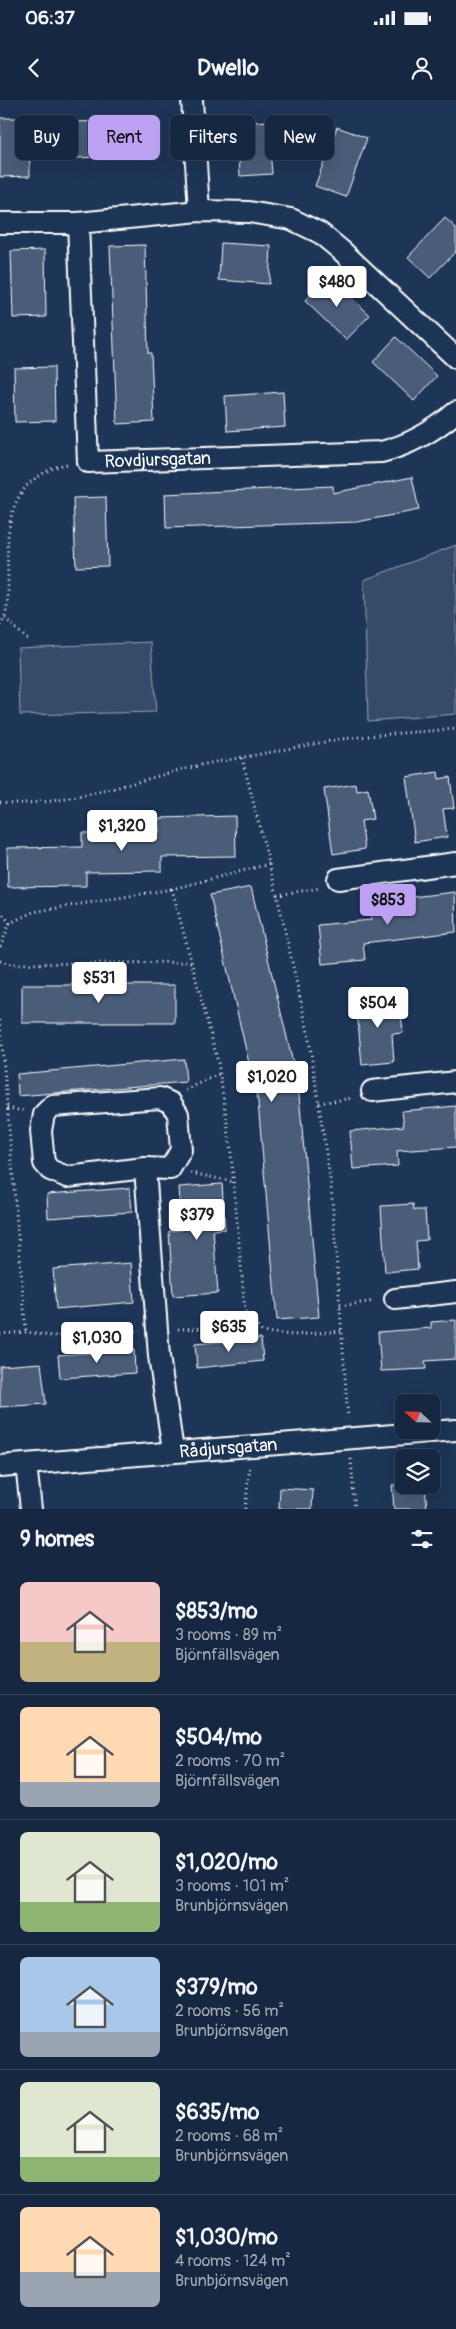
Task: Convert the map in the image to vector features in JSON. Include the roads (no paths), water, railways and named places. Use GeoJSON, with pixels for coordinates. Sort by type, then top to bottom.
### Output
{"type":"FeatureCollection","features":[{"type":"Feature","properties":{"kind":"street"},"geometry":{"type":"LineString","coordinates":[[192,100],[198,211]]}},
{"type":"Feature","properties":{"kind":"street"},"geometry":{"type":"LineString","coordinates":[[0,224],[78,223],[198,211],[249,212],[291,219],[320,234],[343,252],[456,358]]}},
{"type":"Feature","properties":{"kind":"street","name":"Rovdjursgatan"},"geometry":{"type":"LineString","coordinates":[[78,223],[88,462],[381,452],[400,447],[441,425],[456,412]]}},
{"type":"Feature","properties":{"kind":"street"},"geometry":{"type":"LineString","coordinates":[[338,879],[456,863]]}},
{"type":"Feature","properties":{"kind":"street"},"geometry":{"type":"LineString","coordinates":[[372,1091],[456,1082]]}},
{"type":"Feature","properties":{"kind":"street"},"geometry":{"type":"LineString","coordinates":[[160,1098],[166,1101],[171,1104],[178,1114],[181,1150],[170,1169],[145,1168],[67,1177],[50,1170],[44,1163],[41,1131],[44,1114],[52,1106],[160,1098]]}},
{"type":"Feature","properties":{"kind":"street"},"geometry":{"type":"LineString","coordinates":[[145,1168],[157,1330],[173,1451]]}},
{"type":"Feature","properties":{"kind":"street"},"geometry":{"type":"LineString","coordinates":[[395,1299],[456,1292]]}},
{"type":"Feature","properties":{"kind":"street","name":"Rådjursgatan"},"geometry":{"type":"LineString","coordinates":[[0,1466],[456,1430]]}},
{"type":"Feature","properties":{"kind":"street"},"geometry":{"type":"LineString","coordinates":[[26,1464],[31,1509]]}}]}
